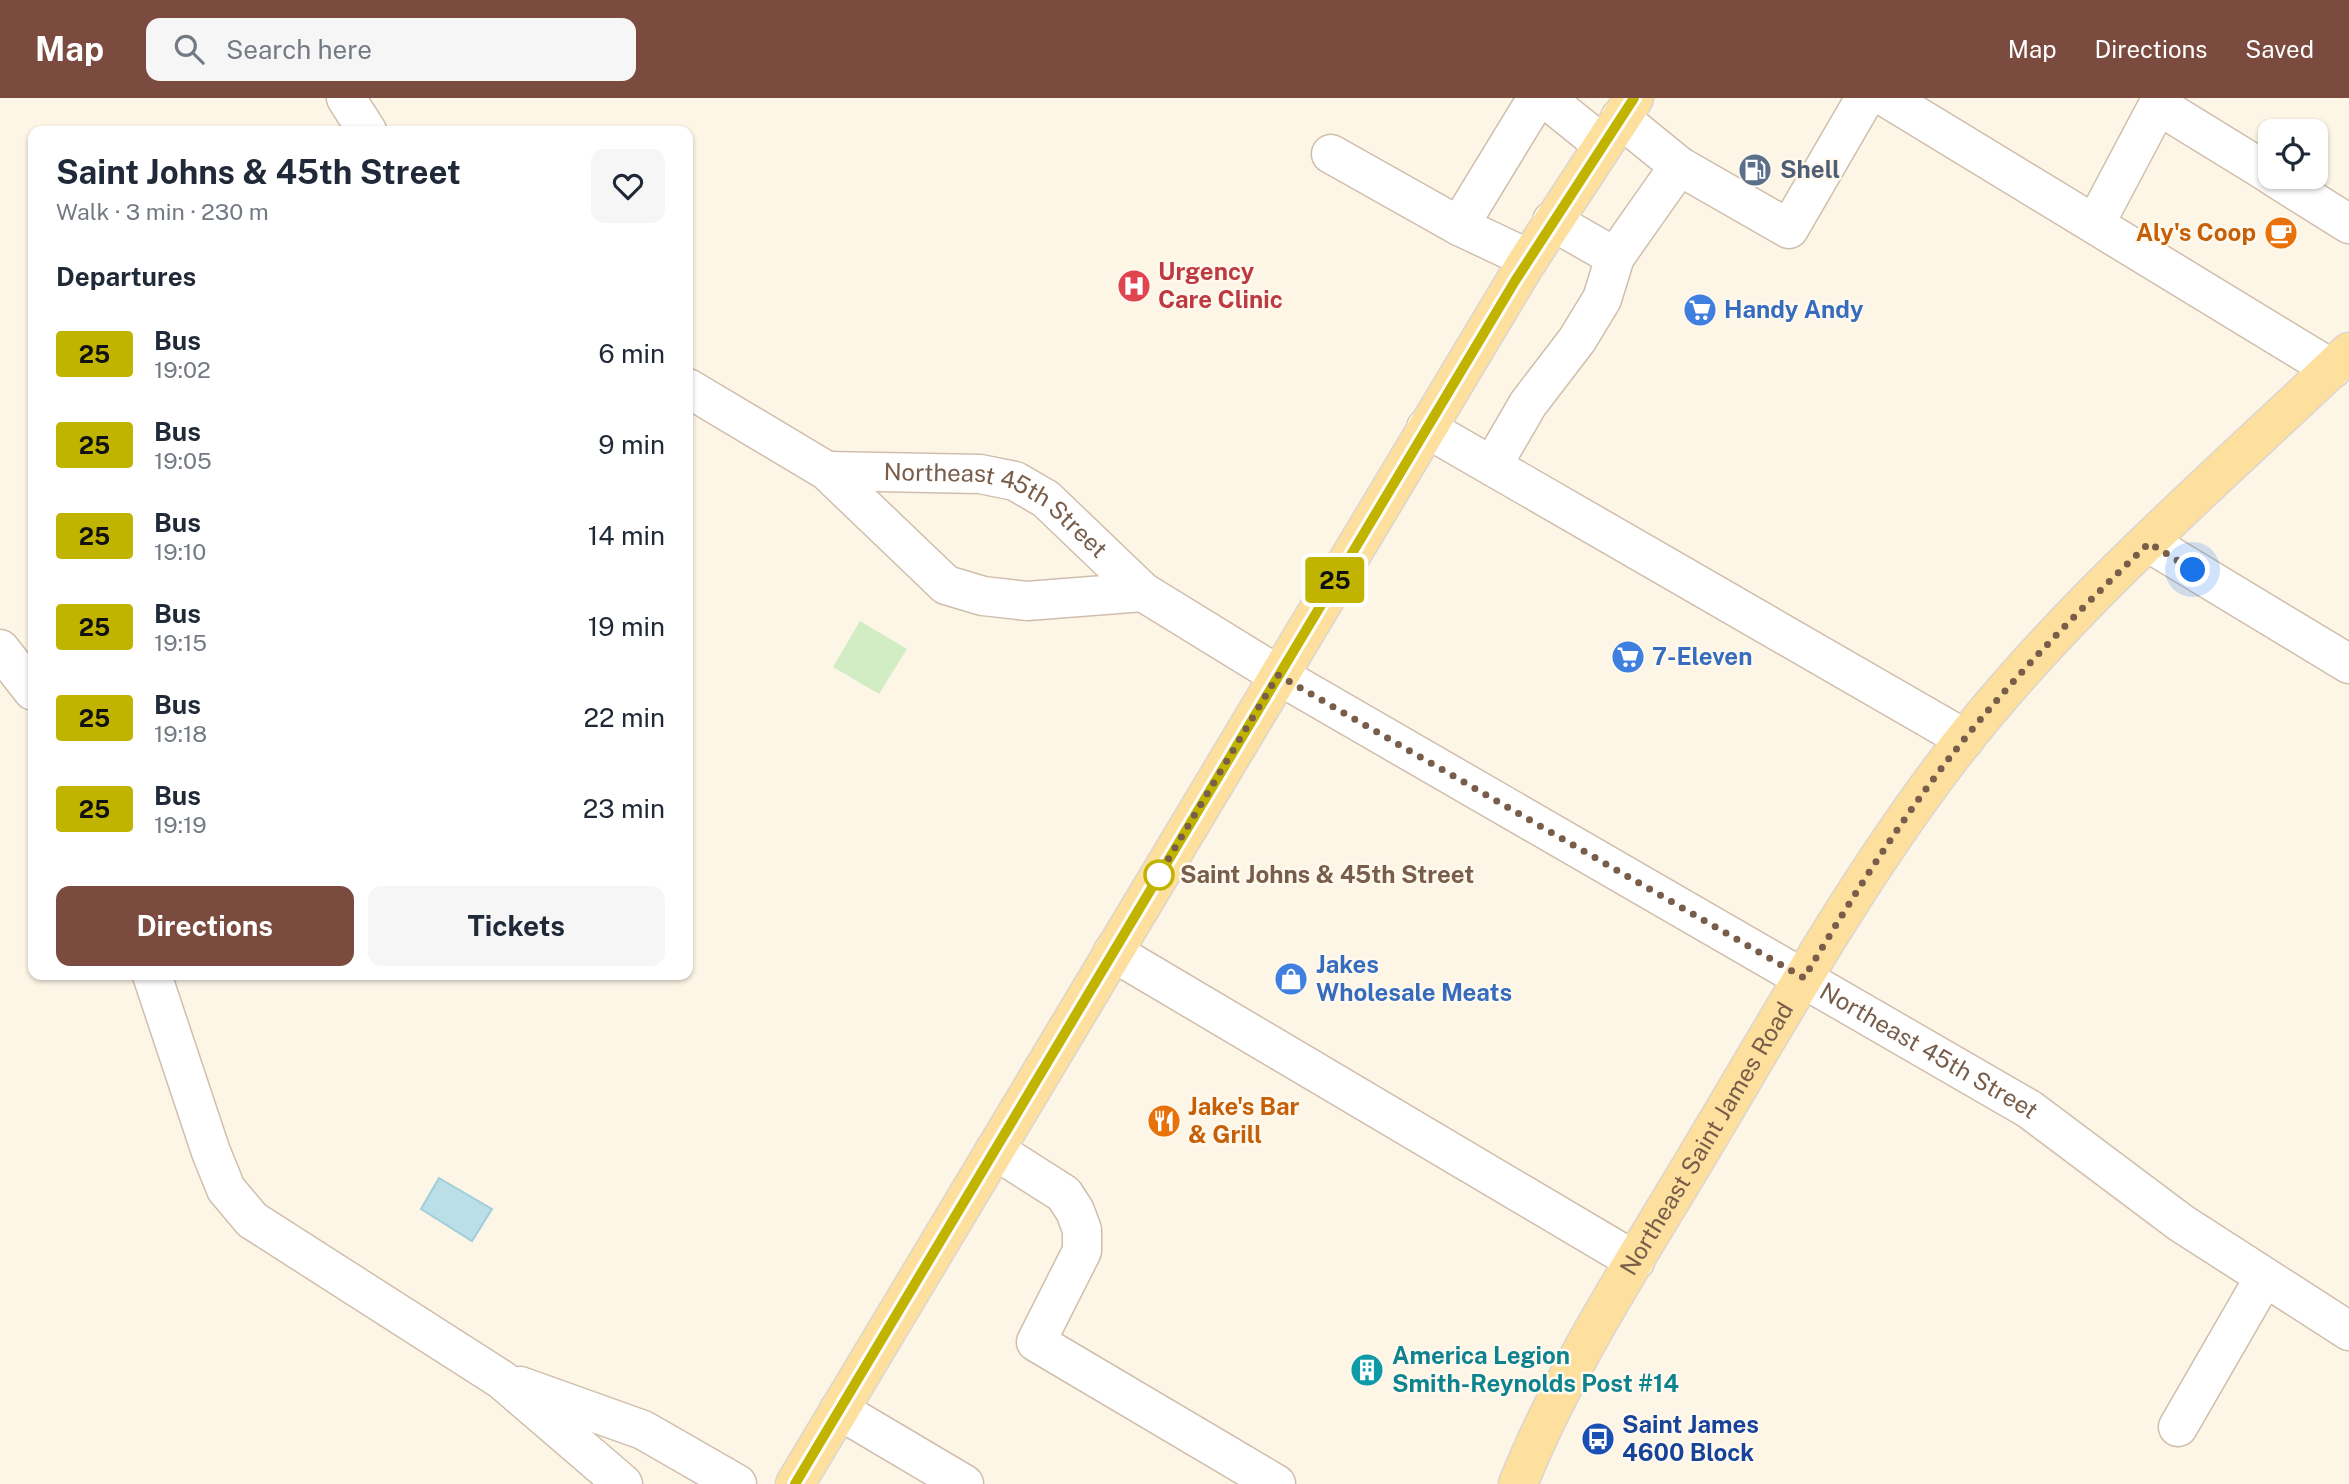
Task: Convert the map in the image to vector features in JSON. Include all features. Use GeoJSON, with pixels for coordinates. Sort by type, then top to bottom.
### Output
{"type":"FeatureCollection","features":[{"type":"Feature","properties":{"kind":"main road"},"geometry":{"type":"LineString","coordinates":[[795,1484],[1426,428],[1552,220],[1619,120]]}},
{"type":"Feature","properties":{"kind":"main road","name":"Northeast Saint James Road"},"geometry":{"type":"LineString","coordinates":[[1518,1484],[1568,1377],[1634,1261],[1886,846],[1965,739],[2040,651],[2340,360]]}},
{"type":"Feature","properties":{"kind":"street"},"geometry":{"type":"LineString","coordinates":[[346,98],[364,126]]}},
{"type":"Feature","properties":{"kind":"street"},"geometry":{"type":"LineString","coordinates":[[1459,226],[1537,98]]}},
{"type":"Feature","properties":{"kind":"street"},"geometry":{"type":"LineString","coordinates":[[1545,98],[1619,120],[1679,166],[1789,229],[1865,98]]}},
{"type":"Feature","properties":{"kind":"street"},"geometry":{"type":"LineString","coordinates":[[2095,224],[2153,101],[2258,166]]}},
{"type":"Feature","properties":{"kind":"street"},"geometry":{"type":"LineString","coordinates":[[1904,102],[2095,224],[2340,360]]}},
{"type":"Feature","properties":{"kind":"street"},"geometry":{"type":"LineString","coordinates":[[1331,154],[1459,226],[1529,259]]}},
{"type":"Feature","properties":{"kind":"street"},"geometry":{"type":"LineString","coordinates":[[1492,466],[1528,404],[1577,340],[1602,299],[1615,257],[1679,166]]}},
{"type":"Feature","properties":{"kind":"street"},"geometry":{"type":"LineString","coordinates":[[2294,189],[2349,224]]}},
{"type":"Feature","properties":{"kind":"street"},"geometry":{"type":"LineString","coordinates":[[1552,220],[1615,257]]}},
{"type":"Feature","properties":{"kind":"street","name":"Northeast 45th Street"},"geometry":{"type":"LineString","coordinates":[[693,390],[827,471],[946,585],[983,596],[1027,601],[1143,592]]}},
{"type":"Feature","properties":{"kind":"street"},"geometry":{"type":"LineString","coordinates":[[1426,428],[1965,739]]}},
{"type":"Feature","properties":{"kind":"street","name":"Northeast 45th Street"},"geometry":{"type":"LineString","coordinates":[[827,471],[980,474],[1015,481],[1046,499],[1143,592],[1278,675],[2029,1109],[2181,1223],[2349,1331]]}},
{"type":"Feature","properties":{"kind":"street"},"geometry":{"type":"LineString","coordinates":[[2149,543],[2349,664]]}},
{"type":"Feature","properties":{"kind":"street"},"geometry":{"type":"LineString","coordinates":[[0,649],[28,685]]}},
{"type":"Feature","properties":{"kind":"street"},"geometry":{"type":"LineString","coordinates":[[1113,952],[1634,1261]]}},
{"type":"Feature","properties":{"kind":"street"},"geometry":{"type":"LineString","coordinates":[[154,980],[226,1189],[252,1220],[502,1380],[623,1484]]}},
{"type":"Feature","properties":{"kind":"street"},"geometry":{"type":"LineString","coordinates":[[995,1150],[1064,1194],[1075,1211],[1082,1230],[1082,1251],[1036,1342],[1276,1484]]}},
{"type":"Feature","properties":{"kind":"street"},"geometry":{"type":"LineString","coordinates":[[2178,1427],[2264,1278]]}},
{"type":"Feature","properties":{"kind":"street"},"geometry":{"type":"LineString","coordinates":[[502,1380],[643,1430],[737,1484]]}},
{"type":"Feature","properties":{"kind":"street"},"geometry":{"type":"LineString","coordinates":[[839,1410],[964,1484]]}},
{"type":"Feature","properties":{"kind":"green space"},"geometry":{"type":"Polygon","coordinates":[[[860,621],[907,649],[879,694],[833,667],[860,621]]]}},
{"type":"Feature","properties":{"kind":"water"},"geometry":{"type":"Polygon","coordinates":[[[439,1178],[492,1209],[472,1241],[421,1209],[439,1178]]]}},
{"type":"Feature","properties":{"kind":"bus line","name":"25"},"geometry":{"type":"LineString","coordinates":[[795,1484],[1515,281],[1634,98]]}},
{"type":"Feature","properties":{"kind":"place","name":"Shell"},"geometry":{"type":"Point","coordinates":[1755,170]}},
{"type":"Feature","properties":{"kind":"place","name":"Aly's Coop"},"geometry":{"type":"Point","coordinates":[2281,233]}},
{"type":"Feature","properties":{"kind":"place","name":"Urgency Care Clinic"},"geometry":{"type":"Point","coordinates":[1134,286]}},
{"type":"Feature","properties":{"kind":"place","name":"Handy Andy"},"geometry":{"type":"Point","coordinates":[1700,310]}},
{"type":"Feature","properties":{"kind":"place","name":"7-Eleven"},"geometry":{"type":"Point","coordinates":[1628,657]}},
{"type":"Feature","properties":{"kind":"place","name":"Saint Johns & 45th Street"},"geometry":{"type":"Point","coordinates":[1159,875]}},
{"type":"Feature","properties":{"kind":"place","name":"Jakes Wholesale Meats"},"geometry":{"type":"Point","coordinates":[1291,979]}},
{"type":"Feature","properties":{"kind":"place","name":"Jake's Bar & Grill"},"geometry":{"type":"Point","coordinates":[1164,1121]}},
{"type":"Feature","properties":{"kind":"place","name":"America Legion Smith-Reynolds Post #14"},"geometry":{"type":"Point","coordinates":[1367,1370]}},
{"type":"Feature","properties":{"kind":"place","name":"Saint James 4600 Block"},"geometry":{"type":"Point","coordinates":[1598,1439]}},
{"type":"Feature","properties":{"kind":"route"},"geometry":{"type":"LineString","coordinates":[[1159,875],[1154,883],[1278,675],[1804,978],[1852,898],[1906,817],[1991,707],[2040,651],[2149,543],[2193,570]]}}]}
